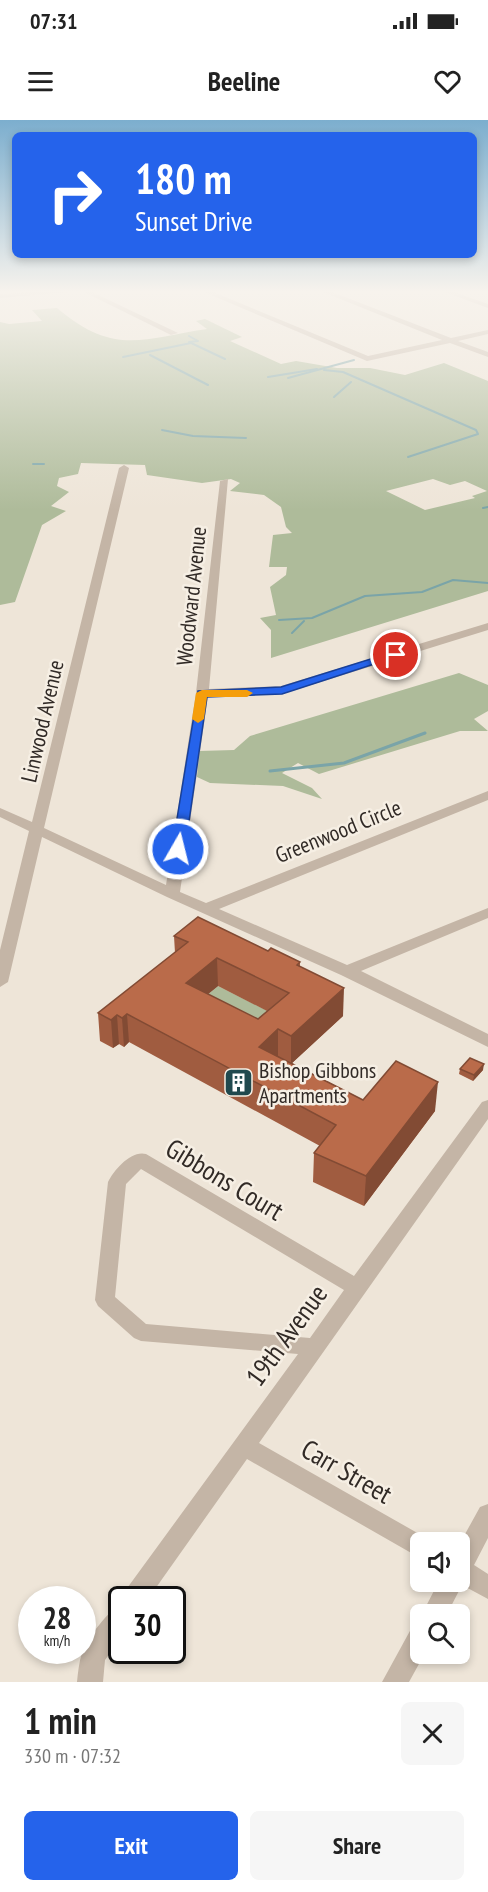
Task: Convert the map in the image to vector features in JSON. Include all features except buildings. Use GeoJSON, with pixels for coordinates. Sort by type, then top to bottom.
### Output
{"type":"FeatureCollection","features":[{"type":"Feature","properties":{"kind":"street","name":"Linwood Avenue"},"geometry":{"type":"LineString","coordinates":[[0,982],[124,468]]}},
{"type":"Feature","properties":{"kind":"street","name":"Woodward Avenue"},"geometry":{"type":"LineString","coordinates":[[172,894],[202,693],[225,481]]}},
{"type":"Feature","properties":{"kind":"street"},"geometry":{"type":"LineString","coordinates":[[202,693],[282,690],[488,626]]}},
{"type":"Feature","properties":{"kind":"street","name":"Greenwood Circle"},"geometry":{"type":"LineString","coordinates":[[205,909],[488,795]]}},
{"type":"Feature","properties":{"kind":"street"},"geometry":{"type":"LineString","coordinates":[[0,813],[172,894],[347,971],[488,1041]]}},
{"type":"Feature","properties":{"kind":"street"},"geometry":{"type":"LineString","coordinates":[[347,971],[488,913]]}},
{"type":"Feature","properties":{"kind":"street","name":"19th Avenue"},"geometry":{"type":"LineString","coordinates":[[143,1586],[488,1106]]}},
{"type":"Feature","properties":{"kind":"street","name":"Gibbons Court"},"geometry":{"type":"LineString","coordinates":[[315,1347],[141,1332],[105,1300],[117,1182],[140,1159],[357,1288]]}},
{"type":"Feature","properties":{"kind":"street","name":"Carr Street"},"geometry":{"type":"LineString","coordinates":[[244,1446],[410,1542]]}},
{"type":"Feature","properties":{"kind":"street"},"geometry":{"type":"LineString","coordinates":[[470,1549],[488,1515]]}},
{"type":"Feature","properties":{"kind":"street"},"geometry":{"type":"LineString","coordinates":[[470,1576],[488,1587]]}},
{"type":"Feature","properties":{"kind":"street"},"geometry":{"type":"LineString","coordinates":[[90,1682],[93,1656],[108,1635]]}},
{"type":"Feature","properties":{"kind":"street"},"geometry":{"type":"LineString","coordinates":[[395,1682],[410,1656]]}},
{"type":"Feature","properties":{"kind":"green space"},"geometry":{"type":"Polygon","coordinates":[[[0,365],[319,365],[337,368],[370,368],[405,375],[438,365],[449,365],[488,381],[488,591],[271,658],[271,630],[260,618],[276,615],[270,587],[286,575],[287,567],[269,567],[273,535],[292,533],[286,527],[281,507],[264,495],[230,491],[240,483],[231,479],[202,483],[147,475],[145,465],[81,463],[78,474],[59,478],[57,486],[69,492],[51,506],[66,511],[42,525],[15,602],[0,605],[0,365]],[[433,479],[386,491],[425,510],[475,498],[472,496],[487,491],[465,481],[450,485],[433,479]]]}},
{"type":"Feature","properties":{"kind":"green space"},"geometry":{"type":"Polygon","coordinates":[[[459,673],[488,685],[488,711],[474,719],[488,731],[460,731],[319,774],[298,763],[282,773],[312,788],[322,799],[283,786],[210,783],[197,777],[199,751],[234,750],[250,736],[459,673]]]}},
{"type":"Feature","properties":{"kind":"green space"},"geometry":{"type":"Polygon","coordinates":[[[218,986],[288,1021],[258,1047],[187,1011],[218,986]]]}},
{"type":"Feature","properties":{"kind":"waterway"},"geometry":{"type":"LineString","coordinates":[[169,365],[208,385]]}},
{"type":"Feature","properties":{"kind":"waterway"},"geometry":{"type":"LineString","coordinates":[[288,378],[336,365]]}},
{"type":"Feature","properties":{"kind":"waterway"},"geometry":{"type":"LineString","coordinates":[[268,377],[317,369]]}},
{"type":"Feature","properties":{"kind":"waterway"},"geometry":{"type":"LineString","coordinates":[[324,370],[343,372],[476,430],[478,434],[408,457]]}},
{"type":"Feature","properties":{"kind":"waterway"},"geometry":{"type":"LineString","coordinates":[[334,397],[351,382]]}},
{"type":"Feature","properties":{"kind":"waterway"},"geometry":{"type":"LineString","coordinates":[[162,430],[193,436],[246,438]]}},
{"type":"Feature","properties":{"kind":"waterway"},"geometry":{"type":"LineString","coordinates":[[33,464],[44,464]]}},
{"type":"Feature","properties":{"kind":"waterway"},"geometry":{"type":"LineString","coordinates":[[483,508],[488,507]]}},
{"type":"Feature","properties":{"kind":"waterway"},"geometry":{"type":"LineString","coordinates":[[279,620],[312,618],[365,596],[422,592],[453,580],[488,583]]}},
{"type":"Feature","properties":{"kind":"waterway"},"geometry":{"type":"LineString","coordinates":[[292,633],[304,621]]}},
{"type":"Feature","properties":{"kind":"waterway"},"geometry":{"type":"LineString","coordinates":[[270,771],[344,763],[425,733]]}},
{"type":"Feature","properties":{"kind":"slow traffic"},"geometry":{"type":"LineString","coordinates":[[198,719],[202,693],[247,693]]}},
{"type":"Feature","properties":{"kind":"place","name":"Bishop Gibbons Apartments"},"geometry":{"type":"Point","coordinates":[238,1083]}},
{"type":"Feature","properties":{"kind":"route"},"geometry":{"type":"LineString","coordinates":[[178,849],[202,693],[259,693],[282,690],[396,655]]}}]}
